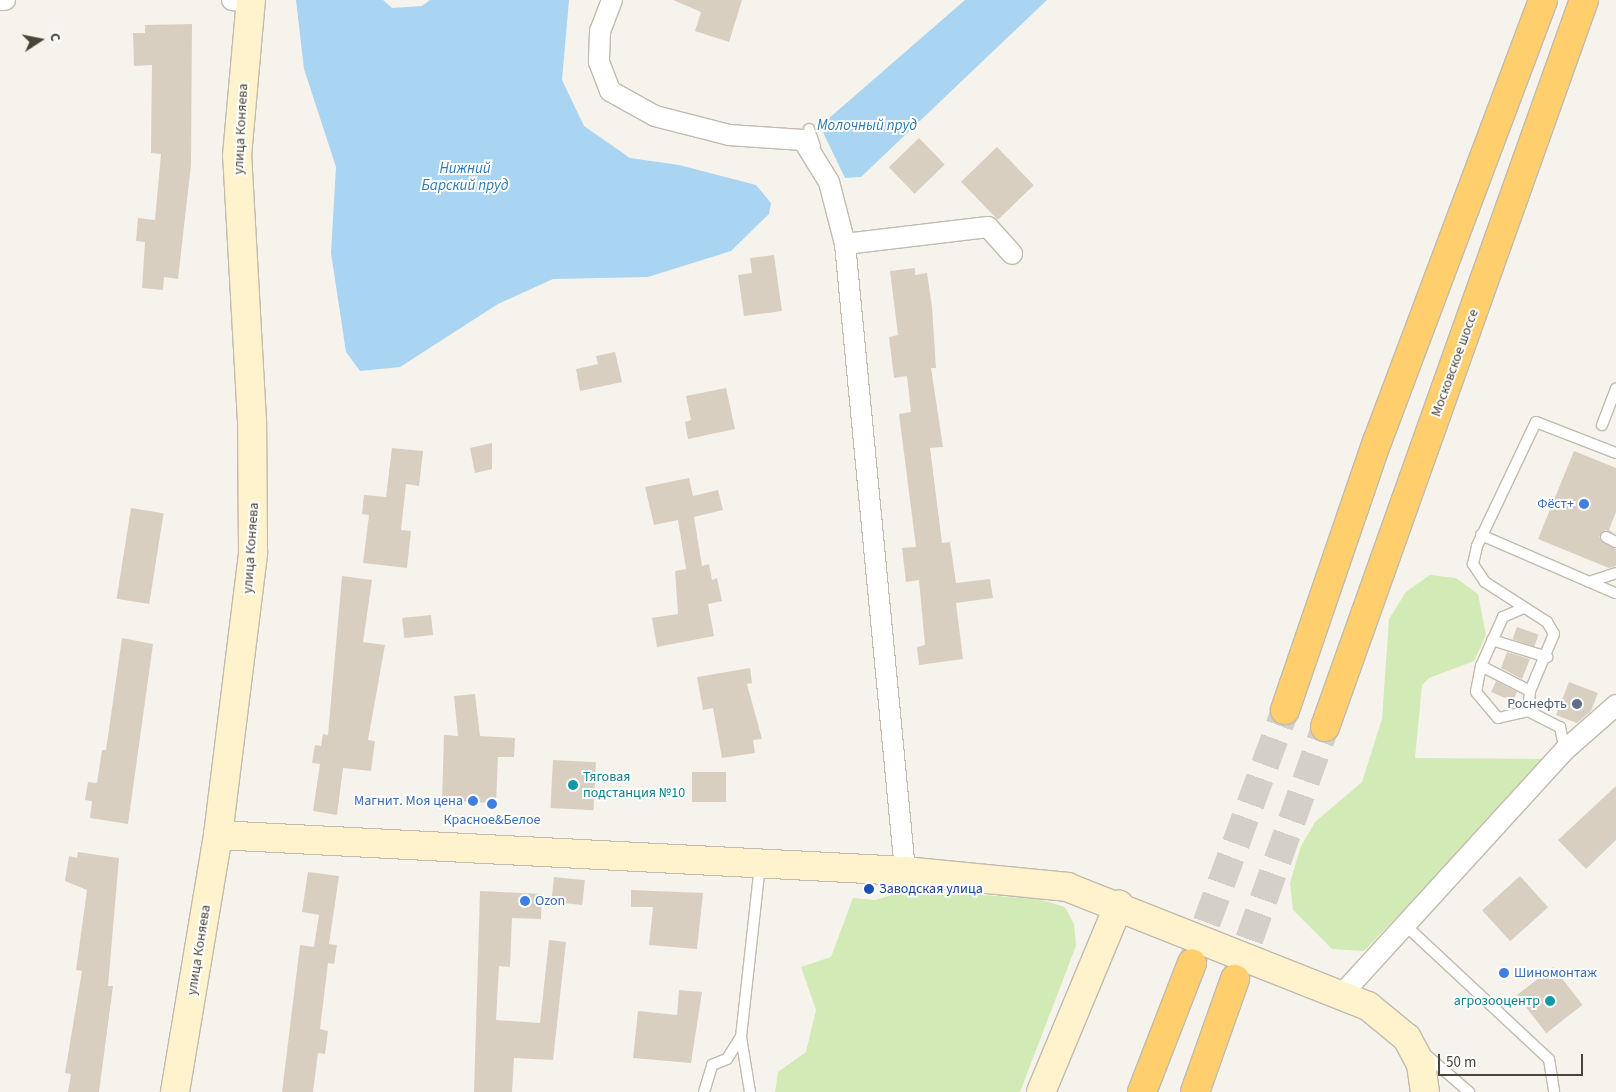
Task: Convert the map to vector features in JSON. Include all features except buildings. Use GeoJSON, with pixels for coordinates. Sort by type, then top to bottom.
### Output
{"type":"FeatureCollection","features":[{"type":"Feature","properties":{"kind":"highway"},"geometry":{"type":"LineString","coordinates":[[1285,710],[1377,442],[1543,0]]}},
{"type":"Feature","properties":{"kind":"highway","name":"Московское шоссе"},"geometry":{"type":"LineString","coordinates":[[1325,727],[1584,0]]}},
{"type":"Feature","properties":{"kind":"highway"},"geometry":{"type":"LineString","coordinates":[[1142,1092],[1192,963]]}},
{"type":"Feature","properties":{"kind":"highway"},"geometry":{"type":"LineString","coordinates":[[1196,1092],[1235,979]]}},
{"type":"Feature","properties":{"kind":"street"},"geometry":{"type":"LineString","coordinates":[[0,0],[5,0]]}},
{"type":"Feature","properties":{"kind":"street"},"geometry":{"type":"LineString","coordinates":[[612,0],[600,31],[599,62],[610,91],[655,116],[710,130],[803,140],[830,182],[846,244],[905,871]]}},
{"type":"Feature","properties":{"kind":"street","name":"улица Коняева"},"geometry":{"type":"LineString","coordinates":[[175,1092],[218,835],[253,552],[253,438],[237,156],[245,1]]}},
{"type":"Feature","properties":{"kind":"street"},"geometry":{"type":"LineString","coordinates":[[846,244],[988,227],[1012,254]]}},
{"type":"Feature","properties":{"kind":"street"},"geometry":{"type":"LineString","coordinates":[[1343,993],[1404,924],[1565,750],[1616,705]]}},
{"type":"Feature","properties":{"kind":"street"},"geometry":{"type":"LineString","coordinates":[[218,835],[905,871],[1067,887],[1119,905],[1343,993],[1368,1006],[1407,1038],[1421,1064],[1425,1092]]}},
{"type":"Feature","properties":{"kind":"street"},"geometry":{"type":"LineString","coordinates":[[1041,1092],[1119,905]]}},
{"type":"Feature","properties":{"kind":"lane"},"geometry":{"type":"LineString","coordinates":[[809,129],[830,182]]}},
{"type":"Feature","properties":{"kind":"lane"},"geometry":{"type":"LineString","coordinates":[[1602,425],[1616,389]]}},
{"type":"Feature","properties":{"kind":"lane"},"geometry":{"type":"LineString","coordinates":[[1528,711],[1530,691],[1547,657],[1554,634],[1547,622],[1486,582],[1473,564],[1482,536],[1536,422],[1616,453]]}},
{"type":"Feature","properties":{"kind":"lane"},"geometry":{"type":"LineString","coordinates":[[1482,536],[1615,593]]}},
{"type":"Feature","properties":{"kind":"lane"},"geometry":{"type":"LineString","coordinates":[[1606,538],[1616,542]]}},
{"type":"Feature","properties":{"kind":"lane"},"geometry":{"type":"LineString","coordinates":[[1589,582],[1616,573]]}},
{"type":"Feature","properties":{"kind":"lane"},"geometry":{"type":"LineString","coordinates":[[1524,608],[1503,617],[1481,666],[1476,692],[1498,718],[1528,711],[1560,727],[1565,750]]}},
{"type":"Feature","properties":{"kind":"lane"},"geometry":{"type":"LineString","coordinates":[[1492,640],[1547,657]]}},
{"type":"Feature","properties":{"kind":"lane"},"geometry":{"type":"LineString","coordinates":[[1481,666],[1530,691]]}},
{"type":"Feature","properties":{"kind":"lane"},"geometry":{"type":"LineString","coordinates":[[750,1092],[742,1037],[760,863]]}},
{"type":"Feature","properties":{"kind":"lane"},"geometry":{"type":"LineString","coordinates":[[1404,924],[1549,1059],[1554,1092]]}},
{"type":"Feature","properties":{"kind":"lane"},"geometry":{"type":"LineString","coordinates":[[704,1092],[712,1065],[727,1059],[742,1037]]}},
{"type":"Feature","properties":{"kind":"lane"},"geometry":{"type":"LineString","coordinates":[[1407,1038],[1469,1092]]}},
{"type":"Feature","properties":{"kind":"green space"},"geometry":{"type":"Polygon","coordinates":[[[1430,575],[1456,578],[1478,594],[1486,635],[1474,661],[1429,678],[1422,685],[1415,758],[1550,759],[1364,951],[1332,949],[1293,910],[1290,883],[1301,846],[1315,822],[1362,782],[1382,719],[1389,619],[1406,592],[1430,575]]]}},
{"type":"Feature","properties":{"kind":"green space"},"geometry":{"type":"Polygon","coordinates":[[[908,890],[1038,899],[1065,907],[1074,924],[1076,946],[1020,1092],[775,1092],[778,1072],[806,1052],[816,1010],[801,967],[831,957],[853,898],[875,900],[908,890]]]}},
{"type":"Feature","properties":{"kind":"water","name":"Нижний Барский пруд"},"geometry":{"type":"Polygon","coordinates":[[[296,0],[383,0],[392,8],[422,6],[430,0],[569,0],[562,80],[584,126],[630,158],[679,165],[756,185],[771,203],[769,214],[731,251],[648,277],[553,279],[498,304],[400,367],[360,371],[346,352],[331,253],[336,167],[304,69],[296,0]]]}},
{"type":"Feature","properties":{"kind":"water","name":"Молочный пруд"},"geometry":{"type":"Polygon","coordinates":[[[965,0],[1047,0],[861,177],[845,178],[820,126],[965,0]]]}},
{"type":"Feature","properties":{"kind":"tunnel"},"geometry":{"type":"LineString","coordinates":[[1192,962],[1285,710]]}},
{"type":"Feature","properties":{"kind":"tunnel"},"geometry":{"type":"LineString","coordinates":[[1235,979],[1325,727]]}},
{"type":"Feature","properties":{"kind":"place","name":"Фёст+"},"geometry":{"type":"Point","coordinates":[1584,504]}},
{"type":"Feature","properties":{"kind":"place","name":"Роснефть"},"geometry":{"type":"Point","coordinates":[1577,704]}},
{"type":"Feature","properties":{"kind":"place","name":"Тяговая подстанция №10"},"geometry":{"type":"Point","coordinates":[573,785]}},
{"type":"Feature","properties":{"kind":"place","name":"Магнит. Моя цена"},"geometry":{"type":"Point","coordinates":[473,801]}},
{"type":"Feature","properties":{"kind":"place","name":"Красное&Белое"},"geometry":{"type":"Point","coordinates":[492,804]}},
{"type":"Feature","properties":{"kind":"place","name":"Заводская улица"},"geometry":{"type":"Point","coordinates":[869,889]}},
{"type":"Feature","properties":{"kind":"place","name":"Ozon"},"geometry":{"type":"Point","coordinates":[525,901]}},
{"type":"Feature","properties":{"kind":"place","name":"Шиномонтаж"},"geometry":{"type":"Point","coordinates":[1504,973]}},
{"type":"Feature","properties":{"kind":"place","name":"агрозооцентр"},"geometry":{"type":"Point","coordinates":[1550,1001]}}]}
